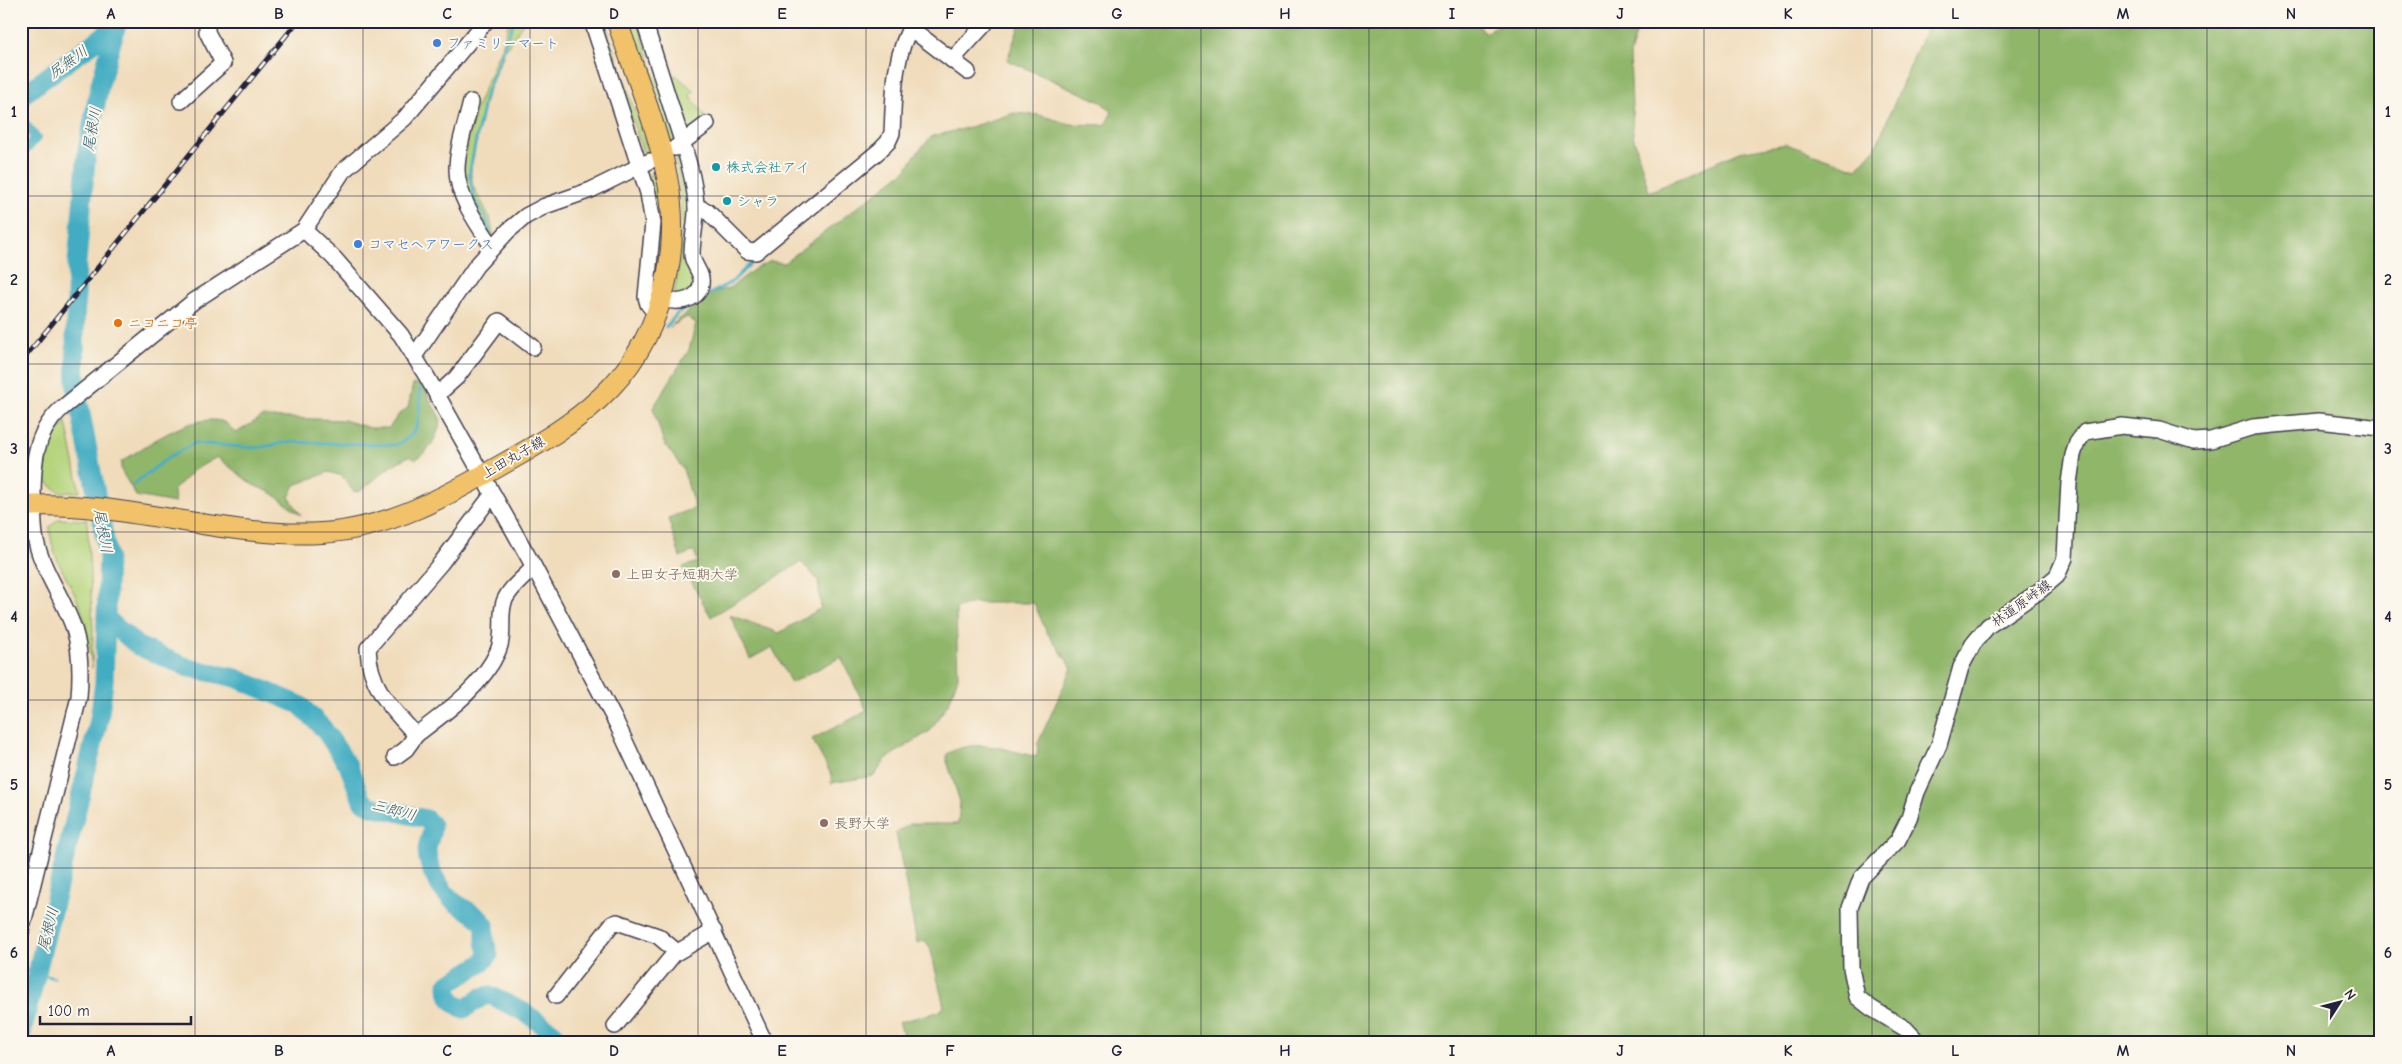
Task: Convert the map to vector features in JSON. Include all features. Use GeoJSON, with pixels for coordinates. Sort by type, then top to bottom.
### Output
{"type":"FeatureCollection","features":[{"type":"Feature","properties":{"kind":"main road","name":"上田丸子線"},"geometry":{"type":"LineString","coordinates":[[27,506],[84,506],[266,532],[324,533],[366,526],[424,506],[482,476],[543,441],[599,400],[628,367],[660,307],[672,249],[670,195],[659,146],[617,21]]}},
{"type":"Feature","properties":{"kind":"street"},"geometry":{"type":"LineString","coordinates":[[181,100],[223,63],[207,32],[207,21]]}},
{"type":"Feature","properties":{"kind":"street"},"geometry":{"type":"LineString","coordinates":[[592,21],[645,162],[653,223],[646,297],[648,304],[660,307],[687,300],[696,293],[700,286],[700,277],[693,262],[692,252],[696,206],[644,21]]}},
{"type":"Feature","properties":{"kind":"street"},"geometry":{"type":"LineString","coordinates":[[21,932],[76,706],[80,675],[78,648],[74,629],[36,542],[27,506],[36,449],[46,427],[64,407],[194,301],[304,230],[343,171],[405,118],[480,23]]}},
{"type":"Feature","properties":{"kind":"street"},"geometry":{"type":"LineString","coordinates":[[952,60],[985,24]]}},
{"type":"Feature","properties":{"kind":"street"},"geometry":{"type":"LineString","coordinates":[[696,206],[708,211],[747,251],[754,253],[760,251],[888,142],[892,133],[896,65],[900,48],[912,25],[968,72]]}},
{"type":"Feature","properties":{"kind":"street"},"geometry":{"type":"LineString","coordinates":[[471,102],[457,164],[458,179],[464,198],[492,246]]}},
{"type":"Feature","properties":{"kind":"street"},"geometry":{"type":"LineString","coordinates":[[679,146],[707,124]]}},
{"type":"Feature","properties":{"kind":"street"},"geometry":{"type":"LineString","coordinates":[[415,355],[476,266],[492,246],[526,216],[545,206],[591,190],[645,162]]}},
{"type":"Feature","properties":{"kind":"street"},"geometry":{"type":"LineString","coordinates":[[304,230],[352,278],[415,355],[534,567],[617,724],[765,1043]]}},
{"type":"Feature","properties":{"kind":"street"},"geometry":{"type":"LineString","coordinates":[[437,395],[457,377],[499,321],[533,347]]}},
{"type":"Feature","properties":{"kind":"street","name":"林道原峠線"},"geometry":{"type":"LineString","coordinates":[[1919,1043],[1906,1029],[1871,1008],[1857,997],[1851,968],[1850,908],[1861,878],[1898,840],[1909,818],[1917,792],[1939,744],[1961,667],[1973,644],[1988,626],[2038,592],[2057,576],[2065,558],[2069,483],[2077,443],[2085,432],[2122,426],[2159,430],[2194,441],[2211,440],[2253,427],[2319,421],[2381,428]]}},
{"type":"Feature","properties":{"kind":"street"},"geometry":{"type":"LineString","coordinates":[[416,736],[381,696],[369,663],[368,648],[441,563],[492,495]]}},
{"type":"Feature","properties":{"kind":"street"},"geometry":{"type":"LineString","coordinates":[[394,757],[406,749],[416,736],[464,696],[484,673],[500,646],[504,602],[508,595],[534,567]]}},
{"type":"Feature","properties":{"kind":"street"},"geometry":{"type":"LineString","coordinates":[[556,996],[612,924],[617,922],[658,936],[677,952]]}},
{"type":"Feature","properties":{"kind":"street"},"geometry":{"type":"LineString","coordinates":[[615,1026],[677,952],[714,931]]}},
{"type":"Feature","properties":{"kind":"green space"},"geometry":{"type":"Polygon","coordinates":[[[509,21],[524,21],[506,49],[502,47],[509,21]]]}},
{"type":"Feature","properties":{"kind":"green space"},"geometry":{"type":"Polygon","coordinates":[[[599,21],[604,21],[649,154],[646,156],[643,152],[599,21]]]}},
{"type":"Feature","properties":{"kind":"green space"},"geometry":{"type":"Polygon","coordinates":[[[629,21],[637,21],[676,139],[671,143],[629,21]]]}},
{"type":"Feature","properties":{"kind":"green space"},"geometry":{"type":"Polygon","coordinates":[[[1021,21],[1475,21],[1485,33],[1508,21],[1640,21],[1630,54],[1633,135],[1649,192],[1739,152],[1786,144],[1857,169],[1875,149],[1929,21],[2381,21],[2381,1043],[906,1043],[899,1022],[938,1012],[944,1007],[930,947],[925,941],[917,943],[896,833],[909,824],[958,824],[960,802],[947,761],[947,754],[969,746],[992,746],[1037,757],[1038,743],[1072,668],[1046,631],[1034,603],[973,603],[956,609],[958,677],[949,702],[930,731],[887,758],[874,776],[831,783],[832,776],[812,739],[867,711],[841,657],[791,683],[772,647],[750,659],[730,615],[779,633],[821,608],[818,580],[801,562],[711,617],[683,567],[698,562],[694,551],[680,557],[668,518],[695,508],[683,469],[664,443],[653,408],[689,350],[696,323],[687,317],[670,327],[711,293],[730,288],[756,268],[771,261],[784,263],[906,170],[916,154],[932,136],[967,128],[1014,113],[1039,115],[1070,124],[1105,125],[1112,112],[1101,102],[1007,60],[1021,21]]]}},
{"type":"Feature","properties":{"kind":"green space"},"geometry":{"type":"Polygon","coordinates":[[[500,50],[504,54],[485,97],[472,160],[471,174],[473,186],[490,218],[494,238],[492,240],[460,175],[476,108],[500,50]]]}},
{"type":"Feature","properties":{"kind":"green space"},"geometry":{"type":"Polygon","coordinates":[[[676,75],[694,91],[690,95],[706,118],[690,132],[684,131],[667,80],[676,75]]]}},
{"type":"Feature","properties":{"kind":"green space"},"geometry":{"type":"Polygon","coordinates":[[[681,159],[688,182],[695,276],[693,290],[673,298],[682,229],[675,160],[681,159]]]}},
{"type":"Feature","properties":{"kind":"green space"},"geometry":{"type":"Polygon","coordinates":[[[654,170],[662,215],[662,244],[654,288],[649,175],[654,170]]]}},
{"type":"Feature","properties":{"kind":"green space"},"geometry":{"type":"Polygon","coordinates":[[[413,384],[422,385],[441,420],[438,432],[429,447],[416,459],[409,456],[391,466],[359,492],[353,491],[342,476],[329,472],[295,485],[289,497],[301,515],[272,493],[253,485],[217,457],[194,470],[174,490],[175,503],[136,496],[121,470],[121,462],[155,440],[195,422],[221,421],[236,433],[262,417],[344,420],[370,428],[389,428],[399,414],[408,408],[413,384]]]}},
{"type":"Feature","properties":{"kind":"green space"},"geometry":{"type":"Polygon","coordinates":[[[66,422],[80,492],[59,492],[46,482],[47,457],[51,443],[66,422]]]}},
{"type":"Feature","properties":{"kind":"green space"},"geometry":{"type":"Polygon","coordinates":[[[58,519],[87,520],[93,629],[92,668],[88,637],[82,614],[76,596],[57,559],[51,539],[50,527],[58,519]]]}},
{"type":"Feature","properties":{"kind":"waterway","name":"尾根川"},"geometry":{"type":"LineString","coordinates":[[21,1037],[99,720],[104,682],[108,556],[76,387],[75,333],[77,262],[87,150],[100,84],[118,21]]}},
{"type":"Feature","properties":{"kind":"waterway"},"geometry":{"type":"LineString","coordinates":[[490,233],[485,216],[475,201],[469,174],[485,97],[514,21]]}},
{"type":"Feature","properties":{"kind":"waterway","name":"尻無川"},"geometry":{"type":"LineString","coordinates":[[21,96],[114,28]]}},
{"type":"Feature","properties":{"kind":"waterway"},"geometry":{"type":"LineString","coordinates":[[21,119],[36,138],[21,155]]}},
{"type":"Feature","properties":{"kind":"waterway"},"geometry":{"type":"LineString","coordinates":[[701,299],[733,281],[751,263]]}},
{"type":"Feature","properties":{"kind":"waterway"},"geometry":{"type":"LineString","coordinates":[[666,327],[678,313],[694,304]]}},
{"type":"Feature","properties":{"kind":"waterway"},"geometry":{"type":"LineString","coordinates":[[133,485],[169,457],[195,443],[256,448],[289,442],[395,445],[411,436],[415,430],[419,416],[420,389]]}},
{"type":"Feature","properties":{"kind":"waterway","name":"三郎川"},"geometry":{"type":"LineString","coordinates":[[106,618],[138,646],[189,668],[236,678],[300,705],[323,728],[348,765],[362,801],[371,806],[426,819],[432,825],[427,851],[433,874],[441,888],[451,899],[476,916],[485,925],[485,942],[489,955],[482,963],[448,984],[452,1000],[464,1009],[482,997],[490,995],[524,1012],[554,1033],[559,1043]]}},
{"type":"Feature","properties":{"kind":"waterway","name":"尾根川"},"geometry":{"type":"LineString","coordinates":[[23,969],[54,978]]}},
{"type":"Feature","properties":{"kind":"railway"},"geometry":{"type":"LineString","coordinates":[[21,362],[298,21]]}},
{"type":"Feature","properties":{"kind":"place","name":"ファミリーマート"},"geometry":{"type":"Point","coordinates":[437,43]}},
{"type":"Feature","properties":{"kind":"place","name":"株式会社アイ"},"geometry":{"type":"Point","coordinates":[716,167]}},
{"type":"Feature","properties":{"kind":"place","name":"シャラ"},"geometry":{"type":"Point","coordinates":[727,201]}},
{"type":"Feature","properties":{"kind":"place","name":"コマセヘアワークス"},"geometry":{"type":"Point","coordinates":[358,244]}},
{"type":"Feature","properties":{"kind":"place","name":"ニコニコ亭"},"geometry":{"type":"Point","coordinates":[118,323]}},
{"type":"Feature","properties":{"kind":"place","name":"上田女子短期大学"},"geometry":{"type":"Point","coordinates":[616,574]}},
{"type":"Feature","properties":{"kind":"place","name":"長野大学"},"geometry":{"type":"Point","coordinates":[824,823]}}]}
